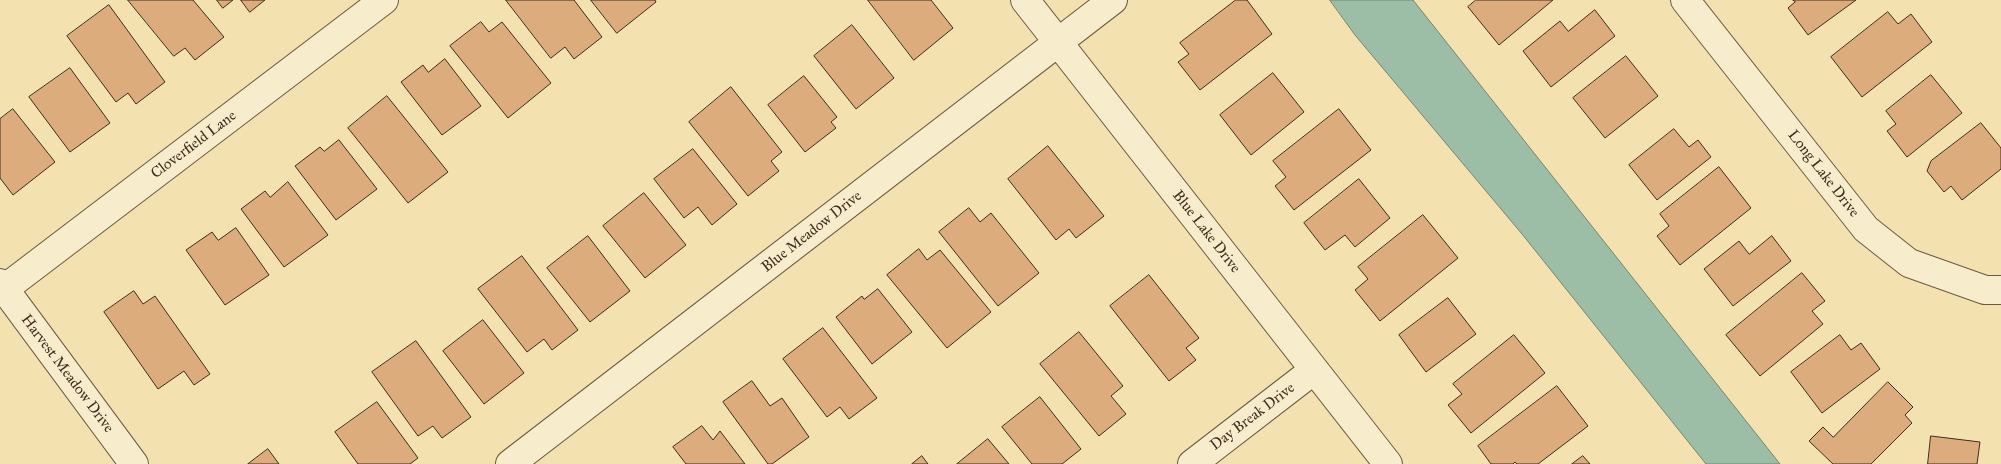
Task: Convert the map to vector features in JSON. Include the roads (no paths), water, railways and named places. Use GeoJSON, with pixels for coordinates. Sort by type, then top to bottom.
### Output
{"type":"FeatureCollection","features":[{"type":"Feature","properties":{"kind":"street","name":"Cloverfield Lane"},"geometry":{"type":"LineString","coordinates":[[2,286],[384,0]]}},
{"type":"Feature","properties":{"kind":"street","name":"Blue Lake Drive"},"geometry":{"type":"LineString","coordinates":[[1025,0],[1388,464]]}},
{"type":"Feature","properties":{"kind":"street","name":"Blue Meadow Drive"},"geometry":{"type":"LineString","coordinates":[[510,464],[1113,0]]}},
{"type":"Feature","properties":{"kind":"street","name":"Long Lake Drive"},"geometry":{"type":"LineString","coordinates":[[1685,0],[1866,229],[1909,263],[1986,290],[2001,290]]}},
{"type":"Feature","properties":{"kind":"street","name":"Harvest Meadow Drive"},"geometry":{"type":"LineString","coordinates":[[2,286],[134,464]]}},
{"type":"Feature","properties":{"kind":"street","name":"Day Break Drive"},"geometry":{"type":"LineString","coordinates":[[1192,464],[1314,370]]}}]}
